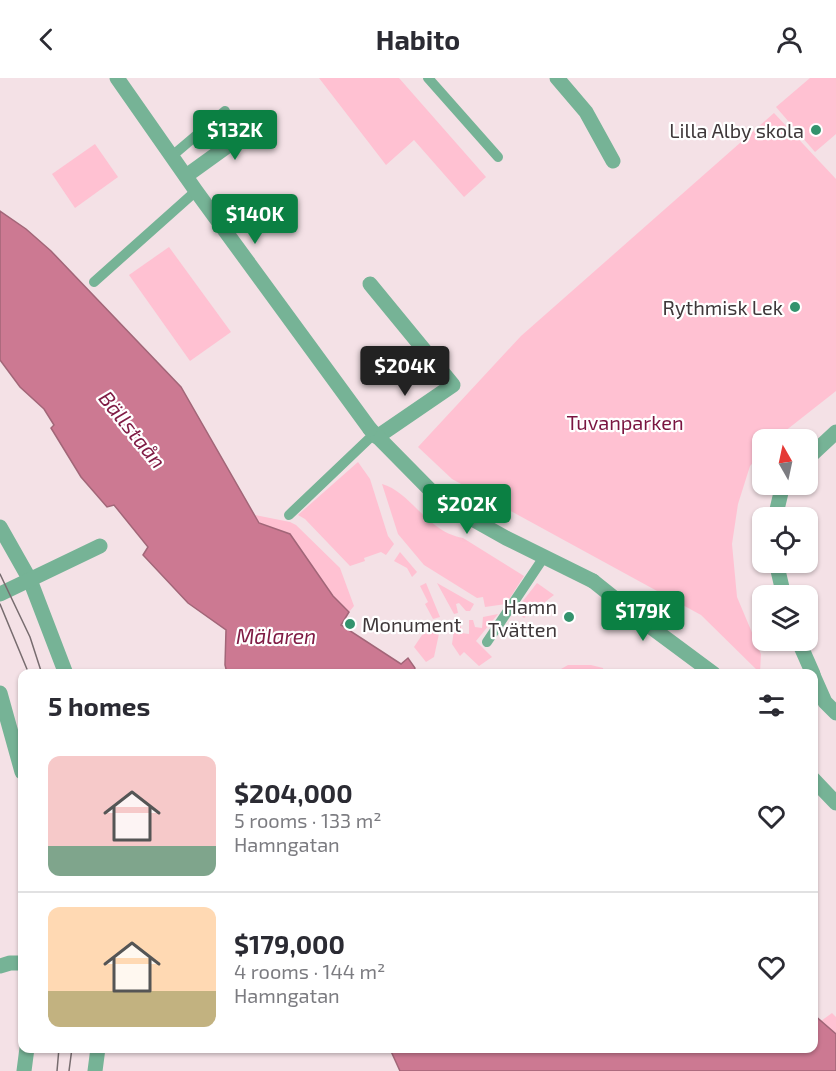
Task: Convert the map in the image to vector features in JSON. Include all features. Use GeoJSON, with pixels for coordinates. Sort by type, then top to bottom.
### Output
{"type":"FeatureCollection","features":[{"type":"Feature","properties":{"kind":"street"},"geometry":{"type":"LineString","coordinates":[[117,78],[196,191],[374,433],[442,502],[593,581],[707,669]]}},
{"type":"Feature","properties":{"kind":"street"},"geometry":{"type":"LineString","coordinates":[[557,78],[586,112],[614,161]]}},
{"type":"Feature","properties":{"kind":"street"},"geometry":{"type":"LineString","coordinates":[[186,176],[265,120]]}},
{"type":"Feature","properties":{"kind":"street"},"geometry":{"type":"LineString","coordinates":[[370,285],[453,385],[374,433]]}},
{"type":"Feature","properties":{"kind":"street"},"geometry":{"type":"LineString","coordinates":[[818,449],[836,432]]}},
{"type":"Feature","properties":{"kind":"street"},"geometry":{"type":"LineString","coordinates":[[0,527],[30,580],[64,669]]}},
{"type":"Feature","properties":{"kind":"street"},"geometry":{"type":"LineString","coordinates":[[0,594],[100,546]]}},
{"type":"Feature","properties":{"kind":"street"},"geometry":{"type":"LineString","coordinates":[[803,651],[811,669]]}},
{"type":"Feature","properties":{"kind":"street"},"geometry":{"type":"LineString","coordinates":[[818,686],[825,702],[836,713]]}},
{"type":"Feature","properties":{"kind":"street"},"geometry":{"type":"LineString","coordinates":[[0,693],[18,758]]}},
{"type":"Feature","properties":{"kind":"street"},"geometry":{"type":"LineString","coordinates":[[818,784],[836,803]]}},
{"type":"Feature","properties":{"kind":"street"},"geometry":{"type":"LineString","coordinates":[[0,966],[18,963]]}},
{"type":"Feature","properties":{"kind":"street"},"geometry":{"type":"LineString","coordinates":[[24,1071],[26,1053]]}},
{"type":"Feature","properties":{"kind":"street"},"geometry":{"type":"LineString","coordinates":[[95,1071],[97,1053]]}},
{"type":"Feature","properties":{"kind":"lane"},"geometry":{"type":"LineString","coordinates":[[428,78],[498,157]]}},
{"type":"Feature","properties":{"kind":"lane"},"geometry":{"type":"LineString","coordinates":[[172,156],[225,111]]}},
{"type":"Feature","properties":{"kind":"lane"},"geometry":{"type":"LineString","coordinates":[[94,282],[196,191]]}},
{"type":"Feature","properties":{"kind":"lane"},"geometry":{"type":"LineString","coordinates":[[289,515],[374,433]]}},
{"type":"Feature","properties":{"kind":"lane"},"geometry":{"type":"LineString","coordinates":[[487,642],[544,557]]}},
{"type":"Feature","properties":{"kind":"green space"},"geometry":{"type":"Polygon","coordinates":[[[319,78],[399,78],[486,177],[464,197],[414,140],[386,165],[319,78]]]}},
{"type":"Feature","properties":{"kind":"green space","name":"Lilla Alby skola"},"geometry":{"type":"Polygon","coordinates":[[[810,78],[836,78],[836,134],[815,152],[776,107],[810,78]]]}},
{"type":"Feature","properties":{"kind":"green space","name":"Tuvanparken"},"geometry":{"type":"Polygon","coordinates":[[[774,113],[836,179],[836,391],[788,429],[752,429],[752,464],[738,504],[732,544],[737,597],[752,633],[752,651],[760,651],[761,654],[760,669],[756,669],[701,615],[452,479],[418,447],[521,336],[774,113]]]}},
{"type":"Feature","properties":{"kind":"green space"},"geometry":{"type":"Polygon","coordinates":[[[95,144],[118,177],[75,208],[52,174],[95,144]]]}},
{"type":"Feature","properties":{"kind":"green space"},"geometry":{"type":"Polygon","coordinates":[[[169,247],[231,332],[190,361],[129,275],[169,247]]]}},
{"type":"Feature","properties":{"kind":"green space"},"geometry":{"type":"Polygon","coordinates":[[[358,462],[370,479],[388,536],[394,544],[386,555],[381,552],[350,566],[305,519],[298,515],[358,462]]]}},
{"type":"Feature","properties":{"kind":"green space"},"geometry":{"type":"Polygon","coordinates":[[[382,484],[402,495],[439,528],[463,538],[524,576],[506,604],[485,607],[483,597],[477,598],[424,565],[398,534],[382,484]]]}},
{"type":"Feature","properties":{"kind":"green space"},"geometry":{"type":"Polygon","coordinates":[[[255,515],[296,525],[340,568],[354,606],[349,612],[333,596],[290,534],[259,523],[255,515]]]}},
{"type":"Feature","properties":{"kind":"green space"},"geometry":{"type":"Polygon","coordinates":[[[400,552],[417,572],[412,577],[407,568],[394,561],[400,552]]]}},
{"type":"Feature","properties":{"kind":"green space"},"geometry":{"type":"Polygon","coordinates":[[[426,583],[440,617],[433,619],[425,604],[428,602],[420,586],[426,583]]]}},
{"type":"Feature","properties":{"kind":"green space"},"geometry":{"type":"Polygon","coordinates":[[[437,583],[474,604],[470,611],[466,611],[459,603],[456,604],[458,613],[454,614],[437,583]]]}},
{"type":"Feature","properties":{"kind":"green space"},"geometry":{"type":"Polygon","coordinates":[[[537,583],[554,595],[524,618],[515,611],[537,583]]]}},
{"type":"Feature","properties":{"kind":"green space"},"geometry":{"type":"Polygon","coordinates":[[[498,614],[476,641],[492,657],[479,666],[464,652],[460,656],[452,644],[455,623],[460,622],[462,633],[469,634],[469,620],[473,620],[475,627],[482,628],[483,617],[498,614]]]}},
{"type":"Feature","properties":{"kind":"green space"},"geometry":{"type":"Polygon","coordinates":[[[438,626],[440,629],[434,657],[426,662],[414,647],[426,629],[438,626]]]}},
{"type":"Feature","properties":{"kind":"green space"},"geometry":{"type":"Polygon","coordinates":[[[568,665],[591,665],[603,669],[561,669],[568,665]]]}},
{"type":"Feature","properties":{"kind":"green space"},"geometry":{"type":"Polygon","coordinates":[[[832,1013],[836,1017],[836,1034],[821,1021],[832,1013]]]}},
{"type":"Feature","properties":{"kind":"water"},"geometry":{"type":"Polygon","coordinates":[[[0,211],[26,229],[51,251],[181,387],[259,523],[290,534],[333,596],[349,612],[341,625],[401,664],[408,658],[415,669],[226,669],[226,630],[188,603],[143,555],[148,547],[114,505],[107,507],[81,477],[51,428],[54,425],[44,409],[20,387],[0,360],[0,211]]]}},
{"type":"Feature","properties":{"kind":"water"},"geometry":{"type":"Polygon","coordinates":[[[818,1018],[836,1034],[836,1071],[400,1071],[392,1053],[818,1053],[818,1018]]]}},
{"type":"Feature","properties":{"kind":"tram line"},"geometry":{"type":"LineString","coordinates":[[0,574],[30,637],[40,669]]}},
{"type":"Feature","properties":{"kind":"tram line"},"geometry":{"type":"LineString","coordinates":[[0,604],[27,669]]}},
{"type":"Feature","properties":{"kind":"tram line"},"geometry":{"type":"LineString","coordinates":[[57,1071],[59,1053]]}},
{"type":"Feature","properties":{"kind":"tram line"},"geometry":{"type":"LineString","coordinates":[[69,1071],[71,1053]]}},
{"type":"Feature","properties":{"kind":"place","name":"Lilla Alby skola"},"geometry":{"type":"Point","coordinates":[816,130]}},
{"type":"Feature","properties":{"kind":"place","name":"Rythmisk Lek"},"geometry":{"type":"Point","coordinates":[795,307]}},
{"type":"Feature","properties":{"kind":"place","name":"Hamn Tvätten"},"geometry":{"type":"Point","coordinates":[569,617]}},
{"type":"Feature","properties":{"kind":"place","name":"Monument"},"geometry":{"type":"Point","coordinates":[350,624]}},
{"type":"Feature","properties":{"kind":"water label","name":"Bällstaån"},"geometry":{"type":"Point","coordinates":[133,429]}},
{"type":"Feature","properties":{"kind":"water label","name":"Mälaren"},"geometry":{"type":"Point","coordinates":[276,635]}}]}
